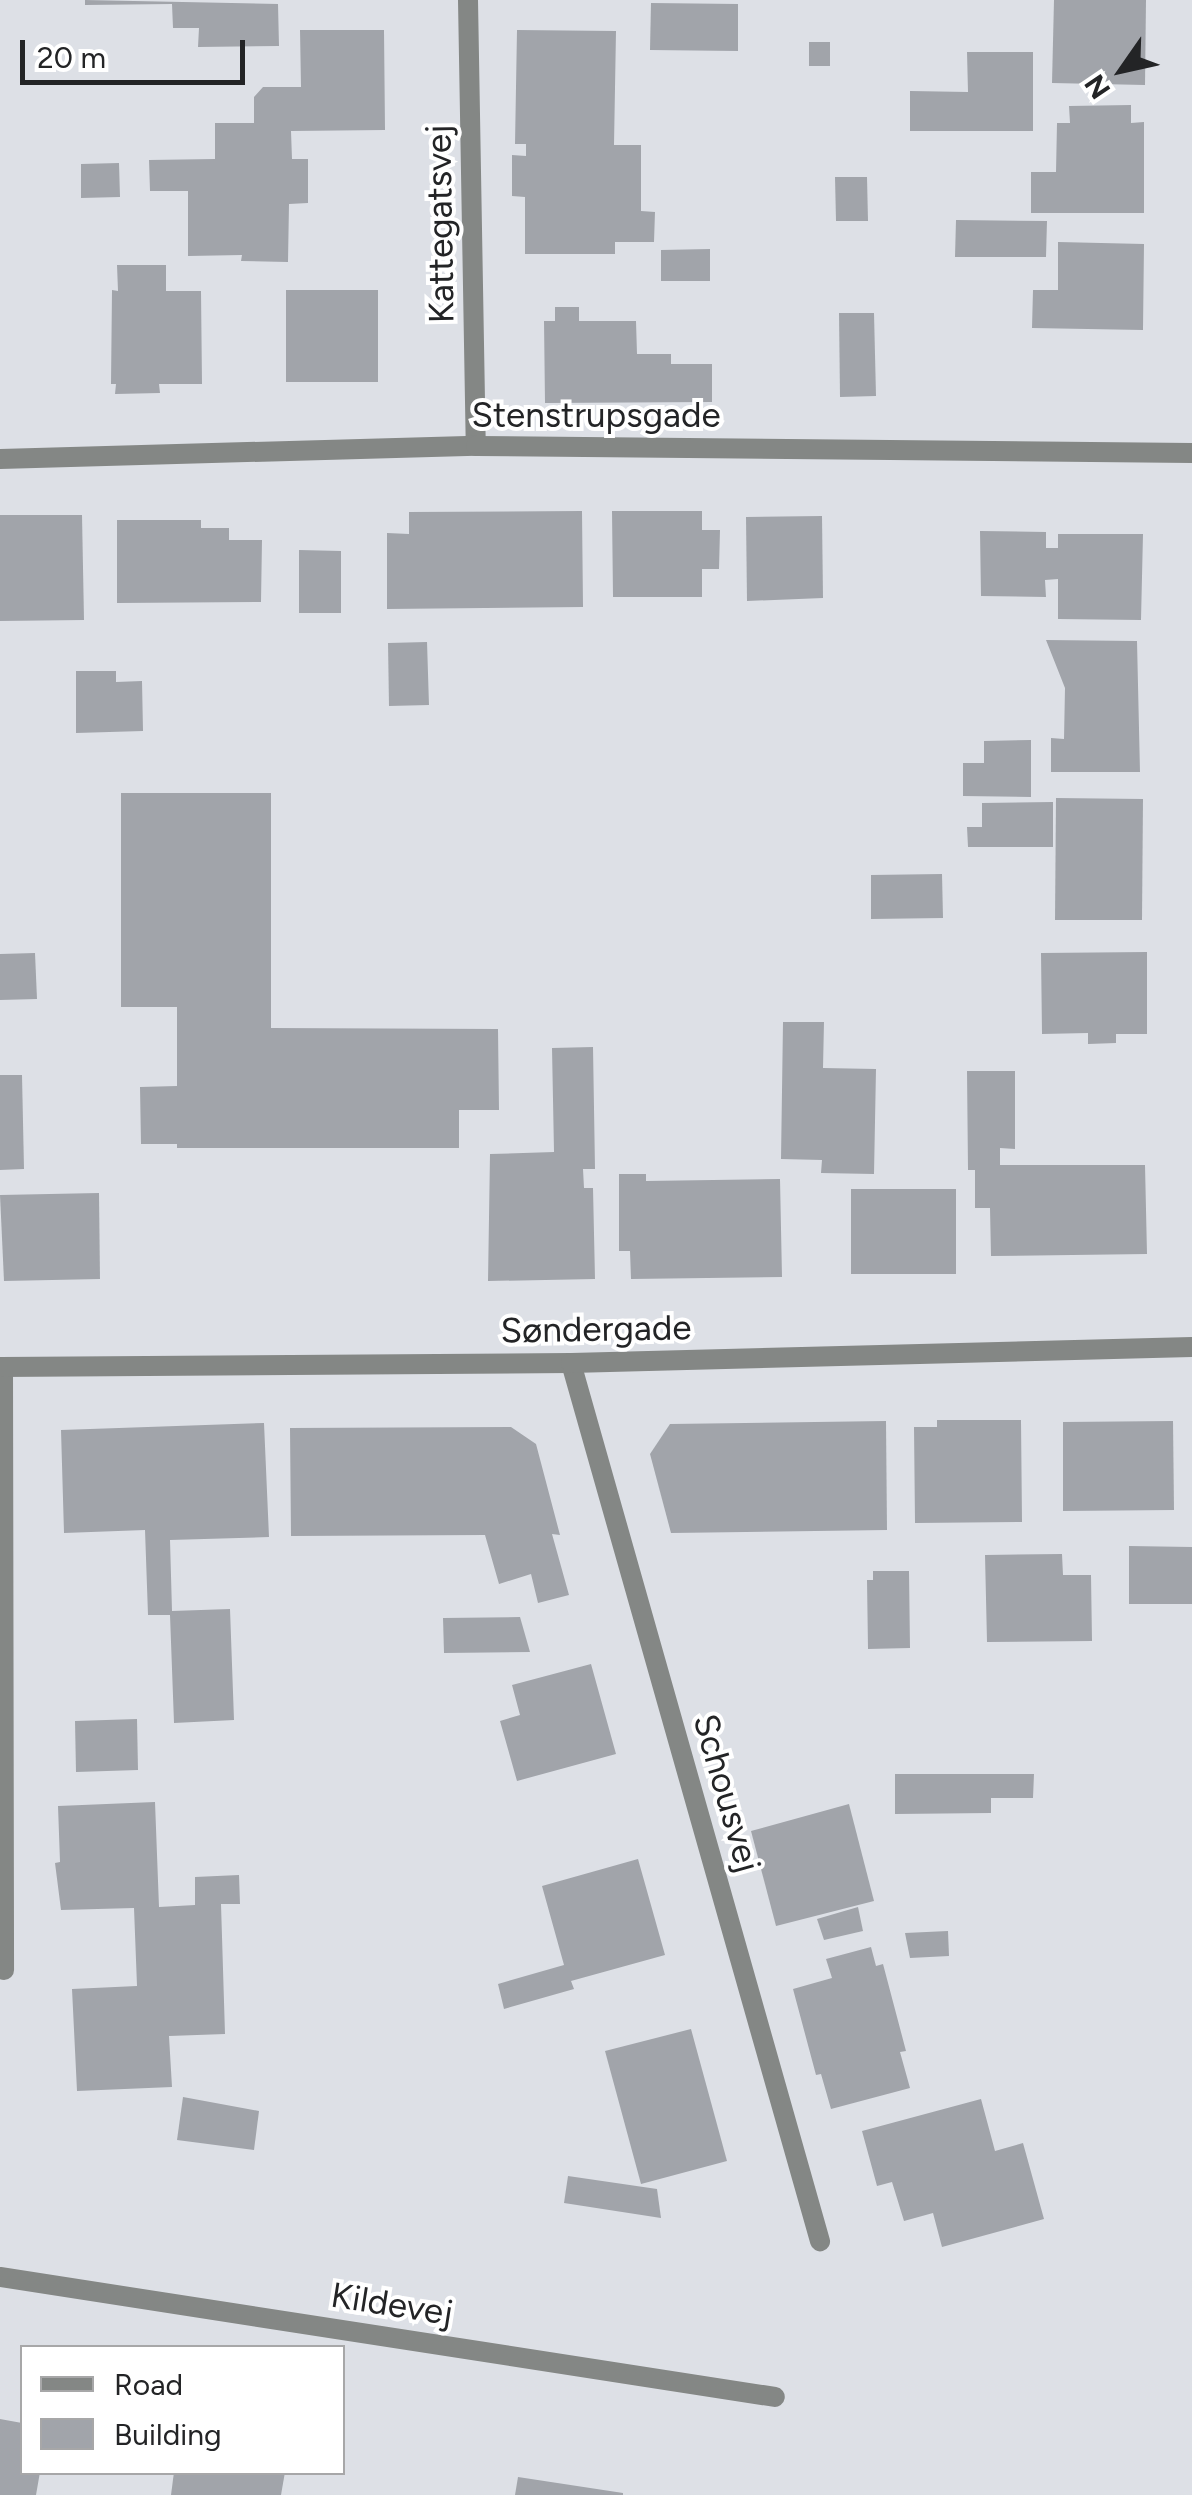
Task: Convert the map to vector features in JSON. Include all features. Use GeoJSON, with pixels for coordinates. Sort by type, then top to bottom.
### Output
{"type":"FeatureCollection","features":[{"type":"Feature","properties":{"kind":"street","name":"Kattegatsvej"},"geometry":{"type":"LineString","coordinates":[[468,0],[476,446]]}},
{"type":"Feature","properties":{"kind":"street","name":"Stenstrupsgade"},"geometry":{"type":"LineString","coordinates":[[0,459],[476,446],[1192,453]]}},
{"type":"Feature","properties":{"kind":"street","name":"Søndergade"},"geometry":{"type":"LineString","coordinates":[[2,1367],[571,1363],[1192,1347]]}},
{"type":"Feature","properties":{"kind":"street","name":"Schousvej"},"geometry":{"type":"LineString","coordinates":[[571,1363],[820,2241]]}},
{"type":"Feature","properties":{"kind":"street"},"geometry":{"type":"LineString","coordinates":[[2,1367],[4,1970]]}},
{"type":"Feature","properties":{"kind":"street","name":"Kildevej"},"geometry":{"type":"LineString","coordinates":[[0,2276],[775,2397]]}},
{"type":"Feature","properties":{"kind":"building"},"geometry":{"type":"Polygon","coordinates":[[[85,0],[278,4],[279,46],[198,47],[199,28],[173,28],[172,4],[85,5],[85,0]]]}},
{"type":"Feature","properties":{"kind":"building"},"geometry":{"type":"Polygon","coordinates":[[[1054,0],[1146,0],[1145,85],[1052,83],[1054,0]]]}},
{"type":"Feature","properties":{"kind":"building"},"geometry":{"type":"Polygon","coordinates":[[[651,3],[738,4],[738,51],[650,50],[651,3]]]}},
{"type":"Feature","properties":{"kind":"building"},"geometry":{"type":"Polygon","coordinates":[[[300,30],[384,30],[385,130],[291,131],[292,159],[308,159],[308,203],[289,204],[288,262],[241,261],[242,255],[188,256],[188,191],[150,191],[149,160],[215,159],[215,123],[254,123],[254,97],[263,87],[301,87],[300,30]]]}},
{"type":"Feature","properties":{"kind":"building"},"geometry":{"type":"Polygon","coordinates":[[[517,30],[616,31],[614,145],[641,145],[641,211],[655,212],[654,242],[615,242],[615,254],[525,254],[525,197],[512,196],[512,155],[526,156],[526,144],[515,144],[517,30]]]}},
{"type":"Feature","properties":{"kind":"building"},"geometry":{"type":"Polygon","coordinates":[[[809,42],[830,42],[830,66],[809,66],[809,42]]]}},
{"type":"Feature","properties":{"kind":"building"},"geometry":{"type":"Polygon","coordinates":[[[967,52],[1033,52],[1033,131],[910,131],[910,91],[968,92],[967,52]]]}},
{"type":"Feature","properties":{"kind":"building"},"geometry":{"type":"Polygon","coordinates":[[[1131,105],[1131,123],[1144,122],[1144,213],[1031,213],[1031,172],[1056,172],[1057,123],[1070,123],[1069,106],[1131,105]]]}},
{"type":"Feature","properties":{"kind":"building"},"geometry":{"type":"Polygon","coordinates":[[[119,163],[120,197],[81,198],[81,164],[119,163]]]}},
{"type":"Feature","properties":{"kind":"building"},"geometry":{"type":"Polygon","coordinates":[[[835,177],[867,177],[868,221],[836,221],[835,177]]]}},
{"type":"Feature","properties":{"kind":"building"},"geometry":{"type":"Polygon","coordinates":[[[956,220],[1047,221],[1046,257],[955,257],[956,220]]]}},
{"type":"Feature","properties":{"kind":"building"},"geometry":{"type":"Polygon","coordinates":[[[1058,242],[1144,244],[1143,330],[1032,328],[1033,290],[1058,290],[1058,242]]]}},
{"type":"Feature","properties":{"kind":"building"},"geometry":{"type":"Polygon","coordinates":[[[710,249],[710,281],[661,281],[661,250],[710,249]]]}},
{"type":"Feature","properties":{"kind":"building"},"geometry":{"type":"Polygon","coordinates":[[[117,265],[166,265],[166,291],[201,291],[202,384],[159,384],[160,393],[115,394],[116,384],[111,384],[112,290],[118,291],[117,265]]]}},
{"type":"Feature","properties":{"kind":"building"},"geometry":{"type":"Polygon","coordinates":[[[286,290],[378,290],[378,382],[286,382],[286,290]]]}},
{"type":"Feature","properties":{"kind":"building"},"geometry":{"type":"Polygon","coordinates":[[[555,307],[579,307],[579,321],[636,321],[637,354],[671,354],[671,364],[712,364],[712,402],[545,403],[544,321],[555,321],[555,307]]]}},
{"type":"Feature","properties":{"kind":"building"},"geometry":{"type":"Polygon","coordinates":[[[839,313],[874,313],[876,396],[840,397],[839,313]]]}},
{"type":"Feature","properties":{"kind":"building"},"geometry":{"type":"Polygon","coordinates":[[[582,511],[583,607],[387,609],[387,533],[409,534],[409,512],[582,511]]]}},
{"type":"Feature","properties":{"kind":"building"},"geometry":{"type":"Polygon","coordinates":[[[612,511],[702,511],[702,530],[720,530],[719,569],[702,569],[702,597],[613,597],[612,511]]]}},
{"type":"Feature","properties":{"kind":"building"},"geometry":{"type":"Polygon","coordinates":[[[0,515],[82,515],[84,620],[0,621],[0,515]]]}},
{"type":"Feature","properties":{"kind":"building"},"geometry":{"type":"Polygon","coordinates":[[[822,516],[823,598],[747,601],[746,517],[822,516]]]}},
{"type":"Feature","properties":{"kind":"building"},"geometry":{"type":"Polygon","coordinates":[[[117,520],[201,520],[201,528],[229,528],[229,540],[262,540],[261,602],[117,603],[117,520]]]}},
{"type":"Feature","properties":{"kind":"building"},"geometry":{"type":"Polygon","coordinates":[[[980,531],[1046,532],[1046,548],[1058,548],[1058,534],[1143,534],[1141,620],[1058,619],[1058,579],[1045,580],[1046,597],[981,596],[980,531]]]}},
{"type":"Feature","properties":{"kind":"building"},"geometry":{"type":"Polygon","coordinates":[[[299,550],[341,551],[341,613],[299,613],[299,550]]]}},
{"type":"Feature","properties":{"kind":"building"},"geometry":{"type":"Polygon","coordinates":[[[1046,640],[1137,641],[1140,772],[1051,772],[1051,738],[1064,739],[1065,688],[1046,640]]]}},
{"type":"Feature","properties":{"kind":"building"},"geometry":{"type":"Polygon","coordinates":[[[427,642],[429,705],[389,706],[388,643],[427,642]]]}},
{"type":"Feature","properties":{"kind":"building"},"geometry":{"type":"Polygon","coordinates":[[[76,671],[116,671],[116,682],[142,681],[143,731],[76,733],[76,671]]]}},
{"type":"Feature","properties":{"kind":"building"},"geometry":{"type":"Polygon","coordinates":[[[1031,740],[1031,797],[963,796],[963,763],[984,763],[984,741],[1031,740]]]}},
{"type":"Feature","properties":{"kind":"building"},"geometry":{"type":"Polygon","coordinates":[[[121,793],[271,793],[271,1028],[498,1029],[499,1110],[459,1110],[459,1148],[177,1148],[177,1144],[141,1144],[140,1087],[177,1086],[177,1007],[121,1007],[121,793]]]}},
{"type":"Feature","properties":{"kind":"building"},"geometry":{"type":"Polygon","coordinates":[[[1056,798],[1143,799],[1142,920],[1055,920],[1056,798]]]}},
{"type":"Feature","properties":{"kind":"building"},"geometry":{"type":"Polygon","coordinates":[[[1053,802],[1053,847],[968,847],[967,827],[982,827],[982,803],[1053,802]]]}},
{"type":"Feature","properties":{"kind":"building"},"geometry":{"type":"Polygon","coordinates":[[[942,874],[943,918],[871,919],[871,875],[942,874]]]}},
{"type":"Feature","properties":{"kind":"building"},"geometry":{"type":"Polygon","coordinates":[[[1147,952],[1147,1034],[1116,1034],[1116,1043],[1088,1044],[1088,1033],[1042,1034],[1041,953],[1147,952]]]}},
{"type":"Feature","properties":{"kind":"building"},"geometry":{"type":"Polygon","coordinates":[[[35,953],[37,999],[0,1000],[0,954],[35,953]]]}},
{"type":"Feature","properties":{"kind":"building"},"geometry":{"type":"Polygon","coordinates":[[[783,1022],[824,1022],[823,1068],[876,1069],[874,1174],[821,1173],[822,1160],[781,1159],[783,1022]]]}},
{"type":"Feature","properties":{"kind":"building"},"geometry":{"type":"Polygon","coordinates":[[[593,1047],[595,1169],[583,1169],[584,1188],[593,1188],[595,1279],[488,1281],[490,1154],[554,1152],[552,1048],[593,1047]]]}},
{"type":"Feature","properties":{"kind":"building"},"geometry":{"type":"Polygon","coordinates":[[[967,1071],[1015,1071],[1015,1149],[1000,1148],[1000,1165],[1145,1165],[1147,1254],[991,1256],[990,1208],[975,1208],[975,1170],[968,1170],[967,1071]]]}},
{"type":"Feature","properties":{"kind":"building"},"geometry":{"type":"Polygon","coordinates":[[[0,1075],[22,1075],[24,1169],[0,1170],[0,1075]]]}},
{"type":"Feature","properties":{"kind":"building"},"geometry":{"type":"Polygon","coordinates":[[[619,1174],[646,1174],[646,1181],[780,1179],[782,1277],[631,1279],[630,1251],[619,1251],[619,1174]]]}},
{"type":"Feature","properties":{"kind":"building"},"geometry":{"type":"Polygon","coordinates":[[[851,1189],[956,1189],[956,1274],[851,1274],[851,1189]]]}},
{"type":"Feature","properties":{"kind":"building"},"geometry":{"type":"Polygon","coordinates":[[[99,1193],[100,1279],[4,1281],[0,1195],[99,1193]]]}},
{"type":"Feature","properties":{"kind":"building"},"geometry":{"type":"Polygon","coordinates":[[[937,1420],[1021,1420],[1022,1522],[915,1523],[914,1427],[937,1427],[937,1420]]]}},
{"type":"Feature","properties":{"kind":"building"},"geometry":{"type":"Polygon","coordinates":[[[886,1421],[887,1530],[671,1533],[650,1454],[670,1424],[886,1421]]]}},
{"type":"Feature","properties":{"kind":"building"},"geometry":{"type":"Polygon","coordinates":[[[1173,1421],[1174,1510],[1063,1511],[1063,1422],[1173,1421]]]}},
{"type":"Feature","properties":{"kind":"building"},"geometry":{"type":"Polygon","coordinates":[[[264,1423],[269,1537],[170,1540],[172,1611],[230,1609],[234,1720],[174,1723],[170,1615],[148,1615],[145,1530],[64,1533],[61,1430],[264,1423]]]}},
{"type":"Feature","properties":{"kind":"building"},"geometry":{"type":"Polygon","coordinates":[[[511,1427],[536,1444],[560,1535],[552,1534],[569,1595],[538,1603],[531,1574],[499,1584],[485,1535],[291,1536],[290,1428],[511,1427]]]}},
{"type":"Feature","properties":{"kind":"building"},"geometry":{"type":"Polygon","coordinates":[[[1129,1546],[1192,1547],[1192,1604],[1129,1604],[1129,1546]]]}},
{"type":"Feature","properties":{"kind":"building"},"geometry":{"type":"Polygon","coordinates":[[[1062,1554],[1063,1575],[1091,1575],[1092,1641],[987,1642],[985,1555],[1062,1554]]]}},
{"type":"Feature","properties":{"kind":"building"},"geometry":{"type":"Polygon","coordinates":[[[873,1571],[909,1571],[910,1648],[868,1649],[867,1580],[873,1580],[873,1571]]]}},
{"type":"Feature","properties":{"kind":"building"},"geometry":{"type":"Polygon","coordinates":[[[520,1617],[530,1652],[444,1653],[443,1618],[520,1617]]]}},
{"type":"Feature","properties":{"kind":"building"},"geometry":{"type":"Polygon","coordinates":[[[591,1664],[616,1754],[517,1781],[500,1721],[520,1715],[512,1685],[591,1664]]]}},
{"type":"Feature","properties":{"kind":"building"},"geometry":{"type":"Polygon","coordinates":[[[137,1719],[138,1770],[76,1772],[75,1721],[137,1719]]]}},
{"type":"Feature","properties":{"kind":"building"},"geometry":{"type":"Polygon","coordinates":[[[895,1774],[1034,1774],[1033,1798],[991,1798],[991,1813],[895,1814],[895,1774]]]}},
{"type":"Feature","properties":{"kind":"building"},"geometry":{"type":"Polygon","coordinates":[[[155,1802],[159,1907],[195,1905],[195,1877],[239,1875],[240,1904],[221,1904],[225,2034],[169,2036],[172,2087],[77,2091],[72,1989],[137,1986],[134,1908],[61,1910],[55,1863],[60,1862],[58,1806],[155,1802]]]}},
{"type":"Feature","properties":{"kind":"building"},"geometry":{"type":"Polygon","coordinates":[[[849,1804],[874,1901],[776,1926],[751,1831],[849,1804]]]}},
{"type":"Feature","properties":{"kind":"building"},"geometry":{"type":"Polygon","coordinates":[[[638,1859],[665,1955],[571,1981],[574,1989],[504,2009],[498,1984],[564,1965],[542,1886],[638,1859]]]}},
{"type":"Feature","properties":{"kind":"building"},"geometry":{"type":"Polygon","coordinates":[[[858,1907],[863,1931],[824,1940],[817,1919],[858,1907]]]}},
{"type":"Feature","properties":{"kind":"building"},"geometry":{"type":"Polygon","coordinates":[[[948,1931],[949,1956],[910,1958],[905,1933],[948,1931]]]}},
{"type":"Feature","properties":{"kind":"building"},"geometry":{"type":"Polygon","coordinates":[[[871,1947],[876,1966],[883,1964],[906,2051],[900,2052],[910,2088],[831,2109],[821,2074],[816,2075],[793,1989],[832,1978],[826,1959],[871,1947]]]}},
{"type":"Feature","properties":{"kind":"building"},"geometry":{"type":"Polygon","coordinates":[[[691,2029],[727,2161],[641,2184],[605,2051],[691,2029]]]}},
{"type":"Feature","properties":{"kind":"building"},"geometry":{"type":"Polygon","coordinates":[[[183,2097],[259,2111],[254,2150],[177,2140],[183,2097]]]}},
{"type":"Feature","properties":{"kind":"building"},"geometry":{"type":"Polygon","coordinates":[[[981,2099],[995,2151],[1023,2143],[1044,2219],[942,2247],[933,2213],[904,2221],[892,2182],[877,2186],[862,2131],[981,2099]]]}},
{"type":"Feature","properties":{"kind":"building"},"geometry":{"type":"Polygon","coordinates":[[[568,2176],[657,2189],[661,2218],[564,2203],[568,2176]]]}},
{"type":"Feature","properties":{"kind":"building"},"geometry":{"type":"Polygon","coordinates":[[[0,2419],[20,2423],[20,2475],[39,2475],[36,2495],[0,2495],[0,2419]]]}},
{"type":"Feature","properties":{"kind":"building"},"geometry":{"type":"Polygon","coordinates":[[[174,2475],[284,2475],[281,2495],[171,2495],[174,2475]]]}},
{"type":"Feature","properties":{"kind":"building"},"geometry":{"type":"Polygon","coordinates":[[[518,2477],[623,2493],[623,2495],[515,2495],[518,2477]]]}}]}
